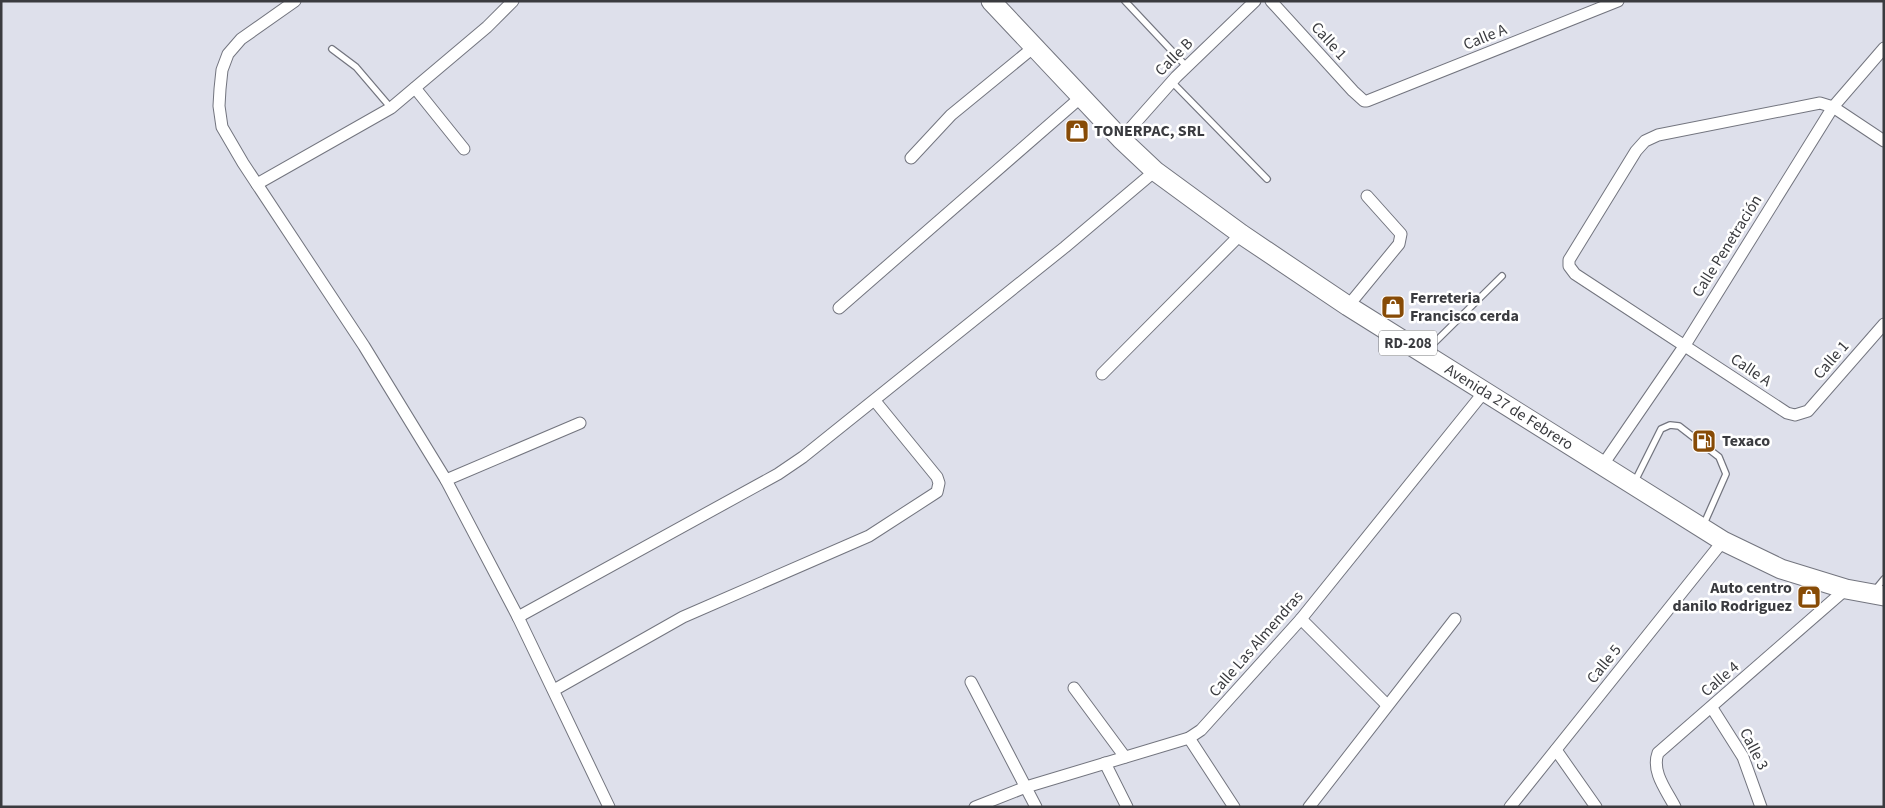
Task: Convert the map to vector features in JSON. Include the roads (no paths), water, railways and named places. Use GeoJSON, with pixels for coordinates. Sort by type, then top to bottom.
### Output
{"type":"FeatureCollection","features":[{"type":"Feature","properties":{"kind":"main road","name":"Avenida 27 de Febrero"},"geometry":{"type":"LineString","coordinates":[[991,1],[1080,98],[1155,171],[1240,234],[1348,306],[1723,541],[1781,569],[1846,589],[1878,595]]}},
{"type":"Feature","properties":{"kind":"street"},"geometry":{"type":"LineString","coordinates":[[295,1],[280,10],[237,43],[228,54],[222,70],[219,106],[222,127],[257,184],[364,346],[446,480],[518,617],[609,807]]}},
{"type":"Feature","properties":{"kind":"street"},"geometry":{"type":"LineString","coordinates":[[257,184],[391,108],[487,27],[513,1]]}},
{"type":"Feature","properties":{"kind":"street","name":"Calle B"},"geometry":{"type":"LineString","coordinates":[[1121,139],[1172,82],[1255,1]]}},
{"type":"Feature","properties":{"kind":"street","name":"Calle 1"},"geometry":{"type":"LineString","coordinates":[[1271,1],[1364,101]]}},
{"type":"Feature","properties":{"kind":"street","name":"Calle A"},"geometry":{"type":"LineString","coordinates":[[1364,101],[1372,101],[1618,1]]}},
{"type":"Feature","properties":{"kind":"street"},"geometry":{"type":"LineString","coordinates":[[911,158],[951,115],[1034,47]]}},
{"type":"Feature","properties":{"kind":"street","name":"Calle Penetración"},"geometry":{"type":"LineString","coordinates":[[1602,466],[1685,345],[1833,107],[1884,48]]}},
{"type":"Feature","properties":{"kind":"street"},"geometry":{"type":"LineString","coordinates":[[415,88],[464,149]]}},
{"type":"Feature","properties":{"kind":"street"},"geometry":{"type":"LineString","coordinates":[[839,308],[1080,98]]}},
{"type":"Feature","properties":{"kind":"street","name":"Calle A"},"geometry":{"type":"LineString","coordinates":[[1802,414],[1787,414],[1575,274],[1569,266],[1570,255],[1636,151],[1645,141],[1658,135],[1803,105],[1820,103],[1833,107]]}},
{"type":"Feature","properties":{"kind":"street"},"geometry":{"type":"LineString","coordinates":[[1833,107],[1884,142]]}},
{"type":"Feature","properties":{"kind":"street"},"geometry":{"type":"LineString","coordinates":[[518,617],[778,474],[875,401],[1065,247],[1155,171]]}},
{"type":"Feature","properties":{"kind":"street"},"geometry":{"type":"LineString","coordinates":[[1348,306],[1399,244],[1401,234],[1367,196]]}},
{"type":"Feature","properties":{"kind":"street"},"geometry":{"type":"LineString","coordinates":[[1102,374],[1240,234]]}},
{"type":"Feature","properties":{"kind":"street","name":"Calle 1"},"geometry":{"type":"LineString","coordinates":[[1802,414],[1808,411],[1884,324]]}},
{"type":"Feature","properties":{"kind":"street","name":"Calle Las Almendras"},"geometry":{"type":"LineString","coordinates":[[975,807],[1026,787],[1189,738],[1201,730],[1301,619],[1484,392]]}},
{"type":"Feature","properties":{"kind":"street"},"geometry":{"type":"LineString","coordinates":[[554,690],[683,617],[869,536],[937,492],[939,482],[937,477],[875,401]]}},
{"type":"Feature","properties":{"kind":"street"},"geometry":{"type":"LineString","coordinates":[[446,480],[580,423]]}},
{"type":"Feature","properties":{"kind":"street","name":"Calle 5"},"geometry":{"type":"LineString","coordinates":[[1510,807],[1723,541]]}},
{"type":"Feature","properties":{"kind":"street","name":"Calle 4"},"geometry":{"type":"LineString","coordinates":[[1675,807],[1661,780],[1656,760],[1662,748],[1712,708],[1846,589]]}},
{"type":"Feature","properties":{"kind":"street"},"geometry":{"type":"LineString","coordinates":[[1301,619],[1386,704]]}},
{"type":"Feature","properties":{"kind":"street"},"geometry":{"type":"LineString","coordinates":[[1308,807],[1386,704],[1455,619]]}},
{"type":"Feature","properties":{"kind":"street"},"geometry":{"type":"LineString","coordinates":[[971,682],[1036,807]]}},
{"type":"Feature","properties":{"kind":"street"},"geometry":{"type":"LineString","coordinates":[[1074,688],[1125,757]]}},
{"type":"Feature","properties":{"kind":"street","name":"Calle 3"},"geometry":{"type":"LineString","coordinates":[[1712,708],[1743,757],[1761,807]]}},
{"type":"Feature","properties":{"kind":"street"},"geometry":{"type":"LineString","coordinates":[[1189,738],[1234,807]]}},
{"type":"Feature","properties":{"kind":"street"},"geometry":{"type":"LineString","coordinates":[[1556,750],[1596,807]]}},
{"type":"Feature","properties":{"kind":"street"},"geometry":{"type":"LineString","coordinates":[[1105,763],[1128,807]]}},
{"type":"Feature","properties":{"kind":"lane"},"geometry":{"type":"LineString","coordinates":[[1125,1],[1187,67]]}},
{"type":"Feature","properties":{"kind":"lane"},"geometry":{"type":"LineString","coordinates":[[332,49],[356,67],[391,108]]}},
{"type":"Feature","properties":{"kind":"lane"},"geometry":{"type":"LineString","coordinates":[[1172,82],[1267,178]]}},
{"type":"Feature","properties":{"kind":"lane"},"geometry":{"type":"LineString","coordinates":[[1423,353],[1502,276]]}},
{"type":"Feature","properties":{"kind":"lane"},"geometry":{"type":"LineString","coordinates":[[1634,485],[1661,429],[1670,425],[1680,426],[1719,457],[1726,474],[1702,528]]}},
{"type":"Feature","properties":{"kind":"lane"},"geometry":{"type":"LineString","coordinates":[[1878,595],[1884,579]]}},
{"type":"Feature","properties":{"kind":"place","name":"TONERPAC, SRL"},"geometry":{"type":"Point","coordinates":[1077,131]}},
{"type":"Feature","properties":{"kind":"place","name":"Ferreteria Francisco cerda"},"geometry":{"type":"Point","coordinates":[1393,307]}},
{"type":"Feature","properties":{"kind":"place","name":"Texaco"},"geometry":{"type":"Point","coordinates":[1704,441]}},
{"type":"Feature","properties":{"kind":"place","name":"Auto centro danilo Rodriguez"},"geometry":{"type":"Point","coordinates":[1809,597]}}]}
